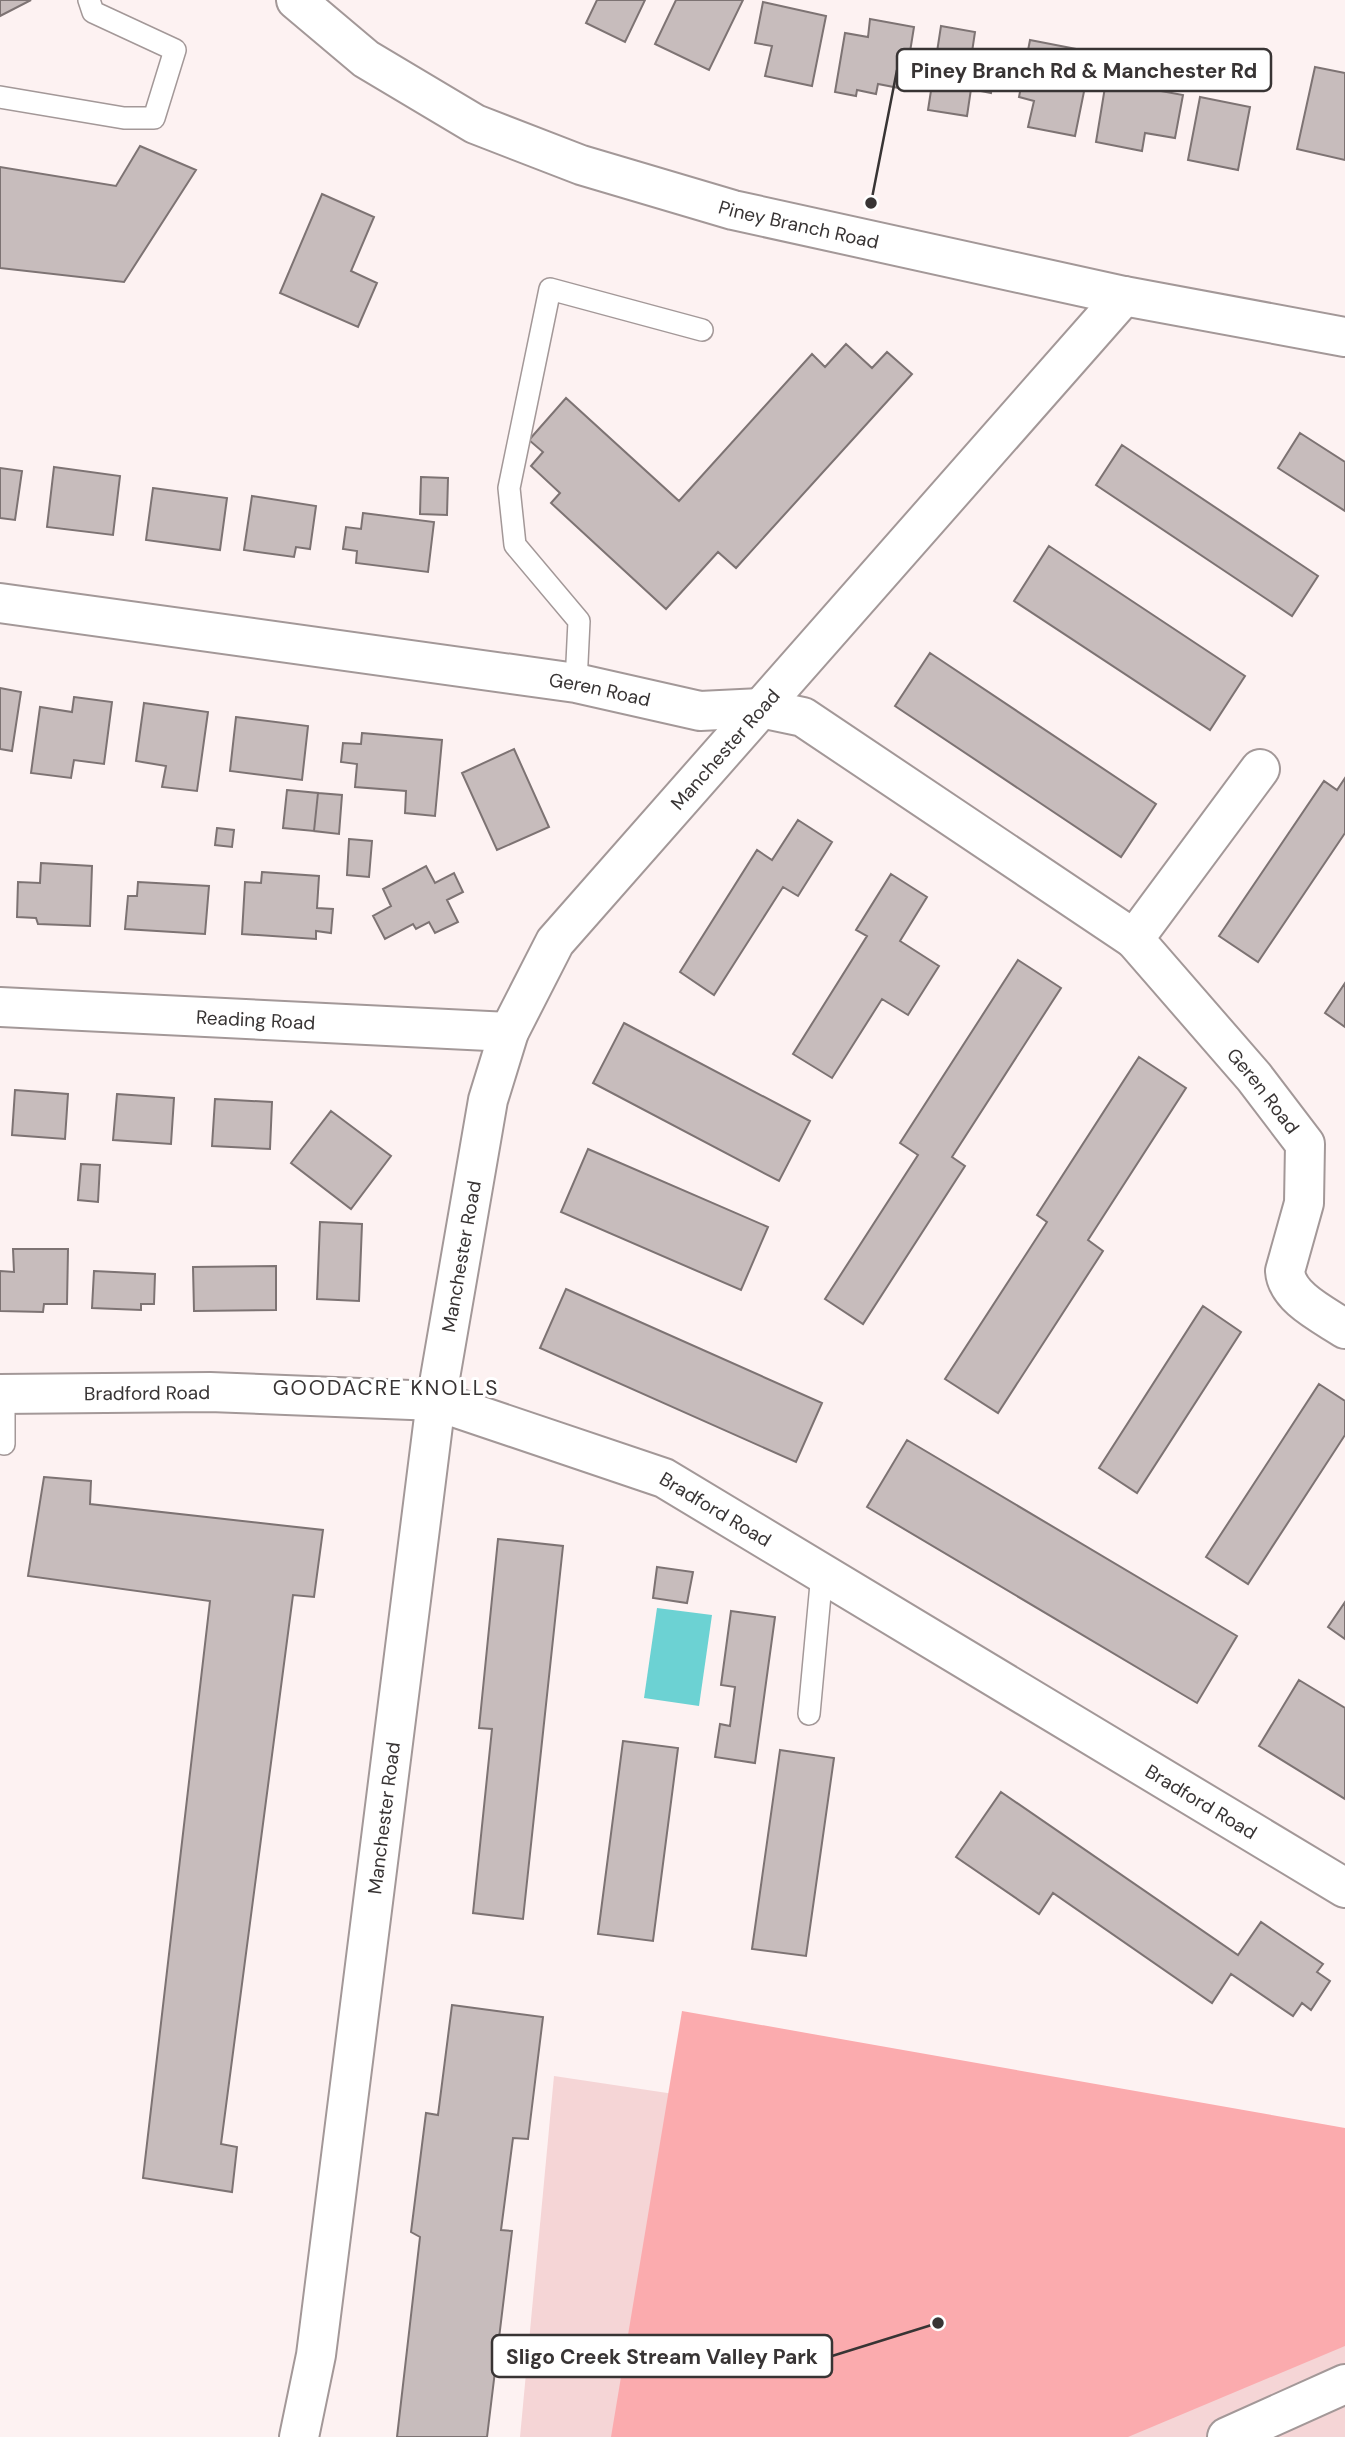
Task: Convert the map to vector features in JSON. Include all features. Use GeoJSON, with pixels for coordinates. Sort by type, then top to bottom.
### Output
{"type":"FeatureCollection","features":[{"type":"Feature","properties":{"kind":"street","name":"Piney Branch Road"},"geometry":{"type":"LineString","coordinates":[[296,0],[366,59],[475,124],[581,165],[733,210],[1124,296],[1345,337]]}},
{"type":"Feature","properties":{"kind":"street","name":"Manchester Road"},"geometry":{"type":"LineString","coordinates":[[299,2437],[316,2355],[436,1401],[488,1100],[509,1032],[555,942],[1124,296]]}},
{"type":"Feature","properties":{"kind":"street","name":"Geren Road"},"geometry":{"type":"LineString","coordinates":[[0,603],[576,683],[700,711],[761,708],[803,717],[1134,939],[1254,1077],[1306,1144],[1304,1203],[1285,1271],[1286,1281],[1293,1292],[1345,1329]]}},
{"type":"Feature","properties":{"kind":"street"},"geometry":{"type":"LineString","coordinates":[[1134,939],[1261,769]]}},
{"type":"Feature","properties":{"kind":"street","name":"Reading Road"},"geometry":{"type":"LineString","coordinates":[[0,1007],[509,1032]]}},
{"type":"Feature","properties":{"kind":"street","name":"Bradford Road"},"geometry":{"type":"LineString","coordinates":[[2,1394],[210,1392],[436,1401],[664,1478],[1345,1888]]}},
{"type":"Feature","properties":{"kind":"street"},"geometry":{"type":"LineString","coordinates":[[1227,2437],[1345,2384]]}},
{"type":"Feature","properties":{"kind":"lane"},"geometry":{"type":"LineString","coordinates":[[0,97],[124,118],[154,118],[175,50],[93,12],[89,0]]}},
{"type":"Feature","properties":{"kind":"lane"},"geometry":{"type":"LineString","coordinates":[[576,683],[579,621],[515,545],[509,488],[550,289],[702,330]]}},
{"type":"Feature","properties":{"kind":"lane"},"geometry":{"type":"LineString","coordinates":[[2,1394],[4,1444]]}},
{"type":"Feature","properties":{"kind":"lane"},"geometry":{"type":"LineString","coordinates":[[809,1714],[822,1573]]}},
{"type":"Feature","properties":{"kind":"shaded area"},"geometry":{"type":"Polygon","coordinates":[[[682,2011],[1345,2128],[1345,2346],[1128,2437],[611,2437],[682,2011]]]}},
{"type":"Feature","properties":{"kind":"shaded area"},"geometry":{"type":"Polygon","coordinates":[[[554,2076],[1221,2176],[1345,2208],[1345,2437],[520,2437],[554,2076]]]}},
{"type":"Feature","properties":{"kind":"water"},"geometry":{"type":"Polygon","coordinates":[[[657,1608],[712,1615],[699,1706],[644,1698],[657,1608]]]}},
{"type":"Feature","properties":{"kind":"building"},"geometry":{"type":"Polygon","coordinates":[[[0,0],[31,0],[0,16],[0,0]]]}},
{"type":"Feature","properties":{"kind":"building"},"geometry":{"type":"Polygon","coordinates":[[[597,0],[645,0],[625,42],[586,23],[597,0]]]}},
{"type":"Feature","properties":{"kind":"building"},"geometry":{"type":"Polygon","coordinates":[[[676,0],[743,0],[709,70],[655,44],[676,0]]]}},
{"type":"Feature","properties":{"kind":"building"},"geometry":{"type":"Polygon","coordinates":[[[763,2],[826,16],[812,86],[765,76],[772,46],[755,43],[763,2]]]}},
{"type":"Feature","properties":{"kind":"building"},"geometry":{"type":"Polygon","coordinates":[[[870,19],[914,27],[904,89],[878,84],[876,94],[857,90],[856,96],[835,92],[845,33],[868,37],[870,19]]]}},
{"type":"Feature","properties":{"kind":"building"},"geometry":{"type":"Polygon","coordinates":[[[941,26],[975,32],[972,52],[996,57],[991,93],[971,89],[967,116],[928,110],[941,26]]]}},
{"type":"Feature","properties":{"kind":"building"},"geometry":{"type":"Polygon","coordinates":[[[1030,40],[1092,52],[1075,136],[1028,127],[1034,101],[1019,97],[1030,40]]]}},
{"type":"Feature","properties":{"kind":"building"},"geometry":{"type":"Polygon","coordinates":[[[1315,67],[1345,73],[1345,160],[1297,149],[1315,67]]]}},
{"type":"Feature","properties":{"kind":"building"},"geometry":{"type":"Polygon","coordinates":[[[1106,81],[1183,95],[1175,138],[1145,133],[1142,151],[1096,142],[1106,81]]]}},
{"type":"Feature","properties":{"kind":"building"},"geometry":{"type":"Polygon","coordinates":[[[1200,97],[1250,107],[1238,170],[1188,160],[1200,97]]]}},
{"type":"Feature","properties":{"kind":"building"},"geometry":{"type":"Polygon","coordinates":[[[140,146],[196,170],[124,282],[0,268],[0,167],[116,186],[140,146]]]}},
{"type":"Feature","properties":{"kind":"building"},"geometry":{"type":"Polygon","coordinates":[[[322,194],[374,217],[351,271],[377,283],[358,327],[280,293],[322,194]]]}},
{"type":"Feature","properties":{"kind":"building"},"geometry":{"type":"Polygon","coordinates":[[[846,344],[872,368],[887,352],[912,374],[736,568],[718,552],[666,609],[551,503],[560,493],[531,466],[543,452],[529,440],[566,398],[679,501],[812,354],[825,367],[846,344]]]}},
{"type":"Feature","properties":{"kind":"building"},"geometry":{"type":"Polygon","coordinates":[[[1300,433],[1345,462],[1345,511],[1278,468],[1300,433]]]}},
{"type":"Feature","properties":{"kind":"building"},"geometry":{"type":"Polygon","coordinates":[[[1122,445],[1318,576],[1292,616],[1096,485],[1122,445]]]}},
{"type":"Feature","properties":{"kind":"building"},"geometry":{"type":"Polygon","coordinates":[[[54,467],[120,476],[113,535],[47,527],[54,467]]]}},
{"type":"Feature","properties":{"kind":"building"},"geometry":{"type":"Polygon","coordinates":[[[0,468],[22,471],[15,520],[0,518],[0,468]]]}},
{"type":"Feature","properties":{"kind":"building"},"geometry":{"type":"Polygon","coordinates":[[[421,477],[448,478],[447,515],[420,514],[421,477]]]}},
{"type":"Feature","properties":{"kind":"building"},"geometry":{"type":"Polygon","coordinates":[[[153,488],[227,498],[220,550],[146,540],[153,488]]]}},
{"type":"Feature","properties":{"kind":"building"},"geometry":{"type":"Polygon","coordinates":[[[252,496],[316,506],[310,549],[296,547],[294,557],[244,550],[252,496]]]}},
{"type":"Feature","properties":{"kind":"building"},"geometry":{"type":"Polygon","coordinates":[[[363,513],[434,522],[428,572],[356,563],[357,551],[343,549],[346,527],[361,529],[363,513]]]}},
{"type":"Feature","properties":{"kind":"building"},"geometry":{"type":"Polygon","coordinates":[[[1049,546],[1245,676],[1210,730],[1014,601],[1049,546]]]}},
{"type":"Feature","properties":{"kind":"building"},"geometry":{"type":"Polygon","coordinates":[[[930,653],[1156,804],[1121,857],[895,706],[930,653]]]}},
{"type":"Feature","properties":{"kind":"building"},"geometry":{"type":"Polygon","coordinates":[[[0,688],[21,692],[12,751],[0,749],[0,688]]]}},
{"type":"Feature","properties":{"kind":"building"},"geometry":{"type":"Polygon","coordinates":[[[74,697],[112,702],[104,764],[74,760],[71,778],[31,773],[40,707],[72,712],[74,697]]]}},
{"type":"Feature","properties":{"kind":"building"},"geometry":{"type":"Polygon","coordinates":[[[144,703],[208,712],[197,791],[162,787],[166,766],[136,761],[144,703]]]}},
{"type":"Feature","properties":{"kind":"building"},"geometry":{"type":"Polygon","coordinates":[[[236,717],[308,726],[302,780],[230,771],[236,717]]]}},
{"type":"Feature","properties":{"kind":"building"},"geometry":{"type":"Polygon","coordinates":[[[362,733],[442,740],[435,816],[405,813],[406,791],[355,787],[357,764],[341,762],[343,743],[361,744],[362,733]]]}},
{"type":"Feature","properties":{"kind":"building"},"geometry":{"type":"Polygon","coordinates":[[[514,749],[549,827],[497,850],[462,773],[514,749]]]}},
{"type":"Feature","properties":{"kind":"building"},"geometry":{"type":"Polygon","coordinates":[[[1345,778],[1345,833],[1258,962],[1219,936],[1324,781],[1337,790],[1345,778]]]}},
{"type":"Feature","properties":{"kind":"building"},"geometry":{"type":"Polygon","coordinates":[[[287,790],[318,793],[314,831],[283,828],[287,790]]]}},
{"type":"Feature","properties":{"kind":"building"},"geometry":{"type":"Polygon","coordinates":[[[318,793],[342,795],[339,834],[314,831],[318,793]]]}},
{"type":"Feature","properties":{"kind":"building"},"geometry":{"type":"Polygon","coordinates":[[[798,820],[832,842],[798,896],[783,887],[714,995],[680,972],[757,850],[772,860],[798,820]]]}},
{"type":"Feature","properties":{"kind":"building"},"geometry":{"type":"Polygon","coordinates":[[[217,828],[234,830],[232,847],[215,845],[217,828]]]}},
{"type":"Feature","properties":{"kind":"building"},"geometry":{"type":"Polygon","coordinates":[[[349,839],[372,841],[369,877],[347,875],[349,839]]]}},
{"type":"Feature","properties":{"kind":"building"},"geometry":{"type":"Polygon","coordinates":[[[41,863],[92,866],[90,926],[38,924],[36,918],[17,917],[18,882],[40,883],[41,863]]]}},
{"type":"Feature","properties":{"kind":"building"},"geometry":{"type":"Polygon","coordinates":[[[426,866],[435,883],[454,873],[463,892],[447,900],[458,922],[435,933],[429,922],[416,929],[413,924],[385,939],[373,916],[391,906],[383,889],[426,866]]]}},
{"type":"Feature","properties":{"kind":"building"},"geometry":{"type":"Polygon","coordinates":[[[262,872],[319,876],[317,908],[333,909],[331,933],[316,931],[316,939],[242,934],[245,882],[261,883],[262,872]]]}},
{"type":"Feature","properties":{"kind":"building"},"geometry":{"type":"Polygon","coordinates":[[[891,874],[927,897],[900,941],[939,966],[908,1015],[882,999],[832,1078],[793,1054],[867,936],[856,930],[891,874]]]}},
{"type":"Feature","properties":{"kind":"building"},"geometry":{"type":"Polygon","coordinates":[[[138,882],[209,886],[205,934],[125,929],[128,896],[137,896],[138,882]]]}},
{"type":"Feature","properties":{"kind":"building"},"geometry":{"type":"Polygon","coordinates":[[[1018,960],[1061,988],[952,1157],[965,1166],[863,1324],[825,1299],[918,1155],[900,1143],[1018,960]]]}},
{"type":"Feature","properties":{"kind":"building"},"geometry":{"type":"Polygon","coordinates":[[[1345,983],[1345,1027],[1325,1013],[1345,983]]]}},
{"type":"Feature","properties":{"kind":"building"},"geometry":{"type":"Polygon","coordinates":[[[624,1023],[810,1121],[779,1181],[593,1083],[624,1023]]]}},
{"type":"Feature","properties":{"kind":"building"},"geometry":{"type":"Polygon","coordinates":[[[1139,1057],[1186,1088],[1088,1240],[1103,1251],[998,1413],[945,1379],[1047,1222],[1037,1215],[1139,1057]]]}},
{"type":"Feature","properties":{"kind":"building"},"geometry":{"type":"Polygon","coordinates":[[[15,1090],[68,1094],[65,1139],[12,1135],[15,1090]]]}},
{"type":"Feature","properties":{"kind":"building"},"geometry":{"type":"Polygon","coordinates":[[[117,1094],[174,1098],[171,1144],[113,1140],[117,1094]]]}},
{"type":"Feature","properties":{"kind":"building"},"geometry":{"type":"Polygon","coordinates":[[[215,1099],[272,1102],[270,1149],[212,1146],[215,1099]]]}},
{"type":"Feature","properties":{"kind":"building"},"geometry":{"type":"Polygon","coordinates":[[[331,1111],[391,1156],[351,1209],[291,1163],[331,1111]]]}},
{"type":"Feature","properties":{"kind":"building"},"geometry":{"type":"Polygon","coordinates":[[[588,1149],[768,1227],[741,1290],[561,1212],[588,1149]]]}},
{"type":"Feature","properties":{"kind":"building"},"geometry":{"type":"Polygon","coordinates":[[[81,1164],[100,1165],[98,1202],[78,1200],[81,1164]]]}},
{"type":"Feature","properties":{"kind":"building"},"geometry":{"type":"Polygon","coordinates":[[[320,1222],[362,1224],[359,1301],[317,1299],[320,1222]]]}},
{"type":"Feature","properties":{"kind":"building"},"geometry":{"type":"Polygon","coordinates":[[[13,1249],[68,1249],[67,1304],[44,1304],[43,1312],[0,1311],[0,1271],[14,1272],[13,1249]]]}},
{"type":"Feature","properties":{"kind":"building"},"geometry":{"type":"Polygon","coordinates":[[[276,1266],[276,1310],[194,1311],[193,1267],[276,1266]]]}},
{"type":"Feature","properties":{"kind":"building"},"geometry":{"type":"Polygon","coordinates":[[[94,1271],[155,1274],[154,1304],[141,1304],[141,1310],[92,1308],[94,1271]]]}},
{"type":"Feature","properties":{"kind":"building"},"geometry":{"type":"Polygon","coordinates":[[[566,1289],[822,1403],[796,1462],[540,1348],[566,1289]]]}},
{"type":"Feature","properties":{"kind":"building"},"geometry":{"type":"Polygon","coordinates":[[[1203,1306],[1241,1332],[1137,1493],[1099,1468],[1203,1306]]]}},
{"type":"Feature","properties":{"kind":"building"},"geometry":{"type":"Polygon","coordinates":[[[1319,1384],[1345,1401],[1345,1435],[1248,1584],[1206,1557],[1319,1384]]]}},
{"type":"Feature","properties":{"kind":"building"},"geometry":{"type":"Polygon","coordinates":[[[907,1440],[1237,1636],[1197,1703],[867,1507],[907,1440]]]}},
{"type":"Feature","properties":{"kind":"building"},"geometry":{"type":"Polygon","coordinates":[[[44,1477],[91,1481],[90,1504],[323,1530],[314,1597],[293,1595],[221,2144],[237,2147],[232,2192],[143,2178],[210,1601],[28,1576],[44,1477]]]}},
{"type":"Feature","properties":{"kind":"building"},"geometry":{"type":"Polygon","coordinates":[[[498,1539],[563,1546],[523,1919],[473,1913],[492,1729],[479,1728],[498,1539]]]}},
{"type":"Feature","properties":{"kind":"building"},"geometry":{"type":"Polygon","coordinates":[[[657,1567],[693,1572],[687,1603],[653,1598],[657,1567]]]}},
{"type":"Feature","properties":{"kind":"building"},"geometry":{"type":"Polygon","coordinates":[[[1345,1602],[1345,1639],[1328,1627],[1345,1602]]]}},
{"type":"Feature","properties":{"kind":"building"},"geometry":{"type":"Polygon","coordinates":[[[731,1611],[775,1617],[755,1763],[715,1757],[720,1724],[730,1726],[735,1687],[721,1685],[731,1611]]]}},
{"type":"Feature","properties":{"kind":"building"},"geometry":{"type":"Polygon","coordinates":[[[1299,1680],[1345,1708],[1345,1799],[1259,1746],[1299,1680]]]}},
{"type":"Feature","properties":{"kind":"building"},"geometry":{"type":"Polygon","coordinates":[[[623,1741],[678,1748],[653,1941],[598,1934],[623,1741]]]}},
{"type":"Feature","properties":{"kind":"building"},"geometry":{"type":"Polygon","coordinates":[[[780,1750],[834,1758],[806,1956],[752,1949],[780,1750]]]}},
{"type":"Feature","properties":{"kind":"building"},"geometry":{"type":"Polygon","coordinates":[[[1001,1792],[1238,1955],[1261,1922],[1323,1964],[1317,1972],[1330,1981],[1311,2010],[1302,2003],[1293,2016],[1231,1974],[1212,2003],[1053,1893],[1039,1914],[956,1857],[1001,1792]]]}},
{"type":"Feature","properties":{"kind":"building"},"geometry":{"type":"Polygon","coordinates":[[[452,2005],[543,2017],[528,2139],[513,2138],[501,2230],[512,2231],[487,2437],[397,2437],[420,2237],[411,2232],[426,2113],[438,2115],[452,2005]]]}},
{"type":"Feature","properties":{"kind":"place","name":"Piney Branch Rd & Manchester Rd"},"geometry":{"type":"Point","coordinates":[871,203]}},
{"type":"Feature","properties":{"kind":"place","name":"Sligo Creek Stream Valley Park"},"geometry":{"type":"Point","coordinates":[938,2323]}},
{"type":"Feature","properties":{"kind":"district","name":"GOODACRE KNOLLS"},"geometry":{"type":"Point","coordinates":[386,1388]}}]}
